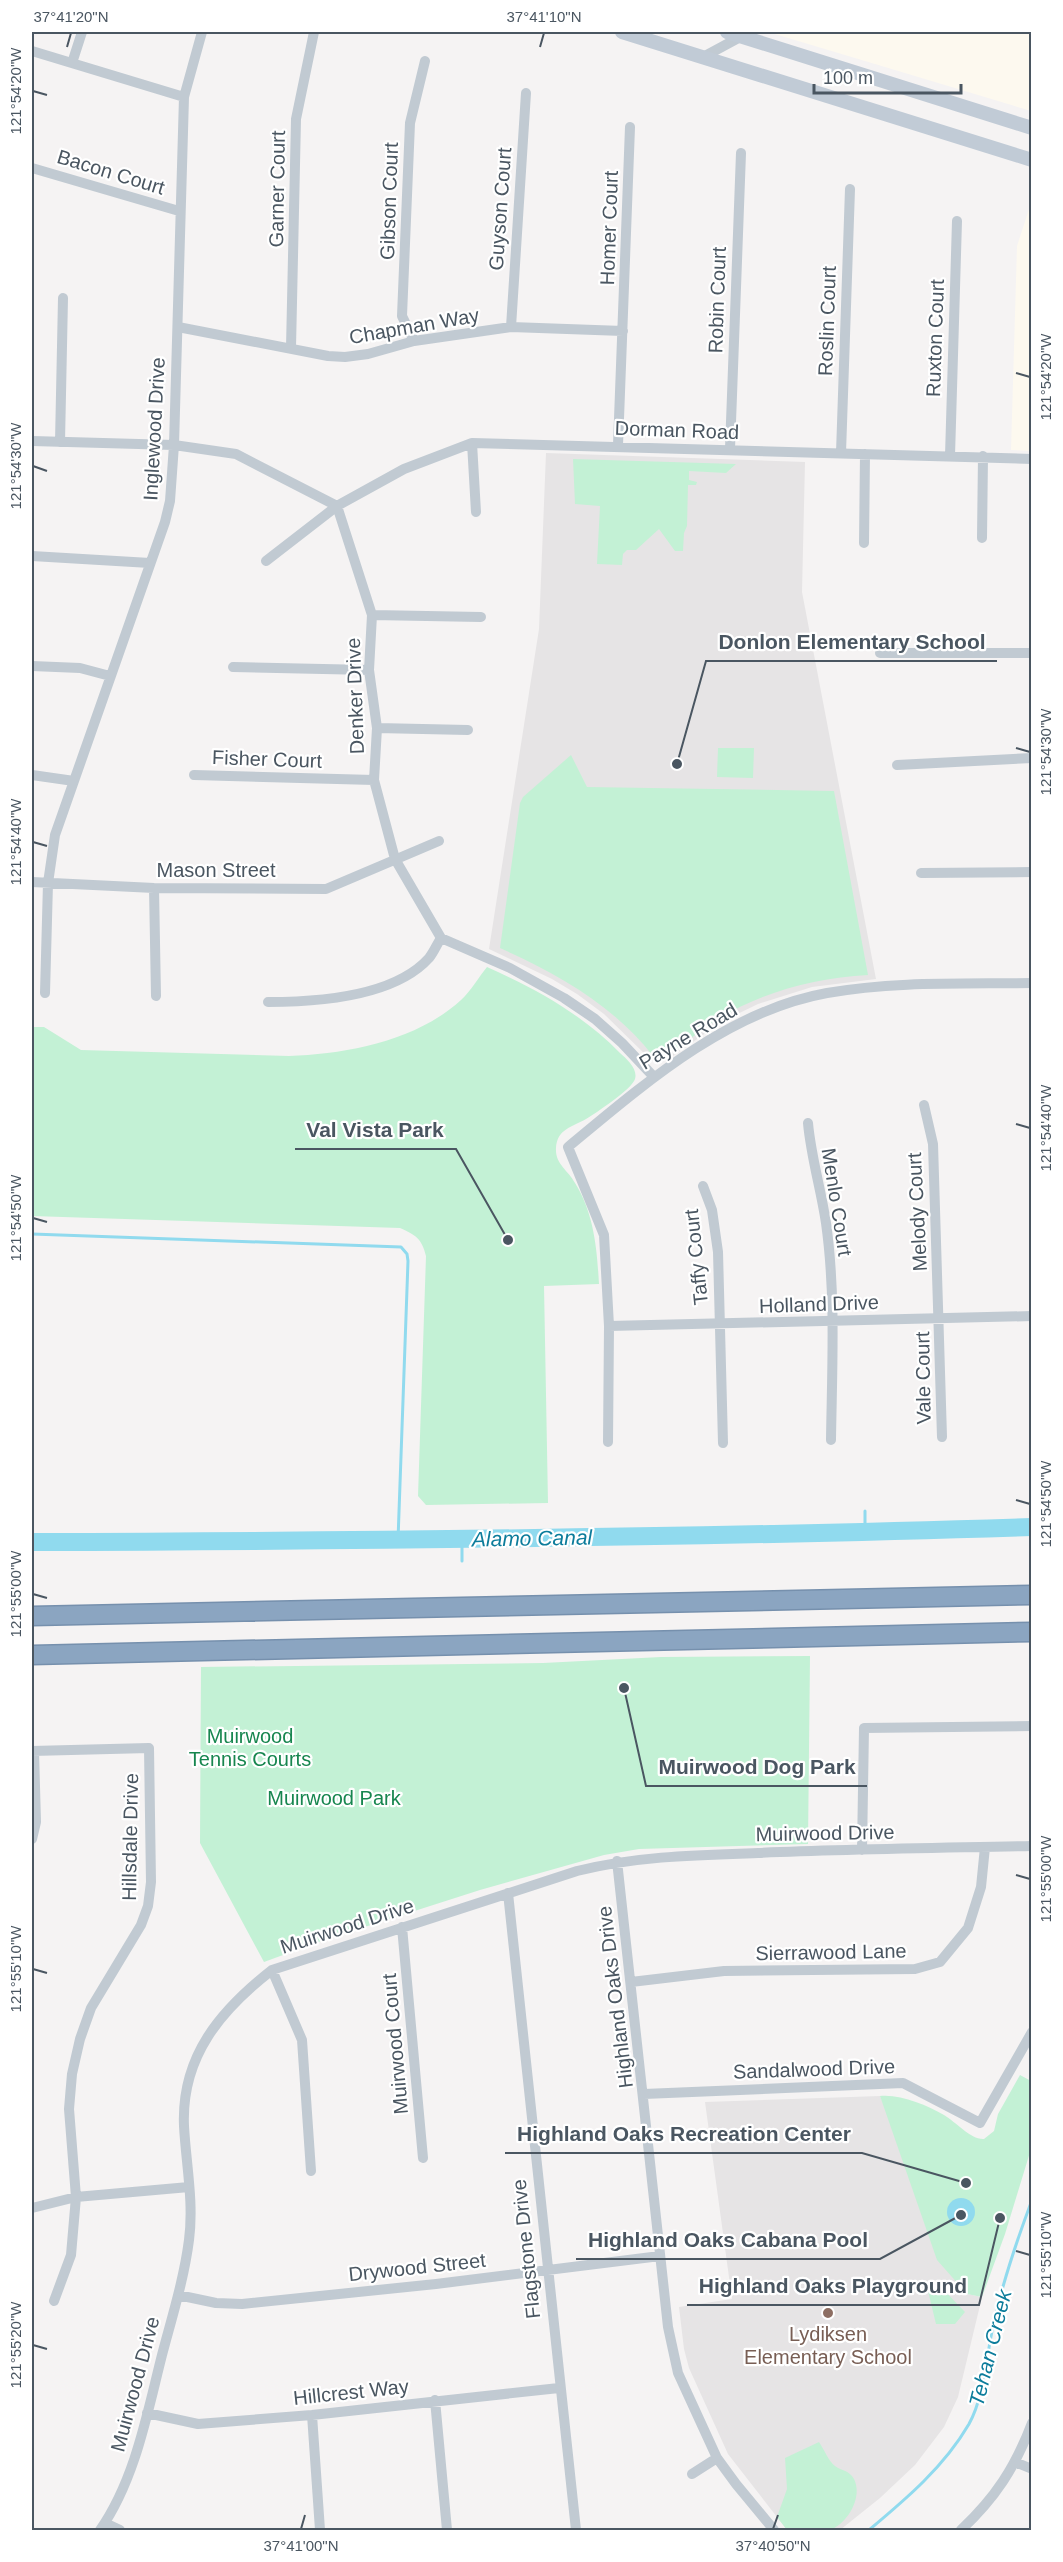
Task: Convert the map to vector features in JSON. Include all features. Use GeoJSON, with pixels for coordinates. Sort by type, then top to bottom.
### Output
{"type":"FeatureCollection","features":[{"type":"Feature","properties":{"kind":"highway"},"geometry":{"type":"LineString","coordinates":[[32,1616],[1032,1594]]}},
{"type":"Feature","properties":{"kind":"highway"},"geometry":{"type":"LineString","coordinates":[[32,1606],[87,1615]]}},
{"type":"Feature","properties":{"kind":"highway"},"geometry":{"type":"LineString","coordinates":[[32,1655],[1032,1632]]}},
{"type":"Feature","properties":{"kind":"main road"},"geometry":{"type":"LineString","coordinates":[[621,32],[705,56],[1032,160]]}},
{"type":"Feature","properties":{"kind":"main road"},"geometry":{"type":"LineString","coordinates":[[728,32],[742,34],[1032,128]]}},
{"type":"Feature","properties":{"kind":"street"},"geometry":{"type":"LineString","coordinates":[[72,63],[82,32]]}},
{"type":"Feature","properties":{"kind":"street","name":"Inglewood Drive"},"geometry":{"type":"LineString","coordinates":[[45,993],[48,883],[55,835],[170,501],[174,445],[184,97],[202,32]]}},
{"type":"Feature","properties":{"kind":"street","name":"Garner Court"},"geometry":{"type":"LineString","coordinates":[[291,348],[296,119],[314,32]]}},
{"type":"Feature","properties":{"kind":"street"},"geometry":{"type":"LineString","coordinates":[[705,56],[742,34]]}},
{"type":"Feature","properties":{"kind":"street"},"geometry":{"type":"LineString","coordinates":[[32,51],[184,97]]}},
{"type":"Feature","properties":{"kind":"street","name":"Gibson Court"},"geometry":{"type":"LineString","coordinates":[[414,341],[402,316],[410,123],[424,61]]}},
{"type":"Feature","properties":{"kind":"street","name":"Guyson Court"},"geometry":{"type":"LineString","coordinates":[[511,327],[526,93]]}},
{"type":"Feature","properties":{"kind":"street","name":"Homer Court"},"geometry":{"type":"LineString","coordinates":[[618,446],[630,127]]}},
{"type":"Feature","properties":{"kind":"street","name":"Robin Court"},"geometry":{"type":"LineString","coordinates":[[730,449],[741,153]]}},
{"type":"Feature","properties":{"kind":"street","name":"Bacon Court"},"geometry":{"type":"LineString","coordinates":[[32,168],[179,212]]}},
{"type":"Feature","properties":{"kind":"street","name":"Roslin Court"},"geometry":{"type":"LineString","coordinates":[[841,453],[850,189]]}},
{"type":"Feature","properties":{"kind":"street","name":"Ruxton Court"},"geometry":{"type":"LineString","coordinates":[[950,456],[957,221]]}},
{"type":"Feature","properties":{"kind":"street"},"geometry":{"type":"LineString","coordinates":[[60,442],[63,298]]}},
{"type":"Feature","properties":{"kind":"street","name":"Chapman Way"},"geometry":{"type":"LineString","coordinates":[[178,327],[328,356],[345,357],[368,354],[414,341],[511,327],[623,331]]}},
{"type":"Feature","properties":{"kind":"street"},"geometry":{"type":"LineString","coordinates":[[32,441],[174,445],[236,454],[337,506]]}},
{"type":"Feature","properties":{"kind":"street"},"geometry":{"type":"LineString","coordinates":[[472,443],[476,512]]}},
{"type":"Feature","properties":{"kind":"street","name":"Dorman Road"},"geometry":{"type":"LineString","coordinates":[[266,561],[337,506],[404,469],[472,443],[1032,459]]}},
{"type":"Feature","properties":{"kind":"street"},"geometry":{"type":"LineString","coordinates":[[864,543],[865,454]]}},
{"type":"Feature","properties":{"kind":"street"},"geometry":{"type":"LineString","coordinates":[[982,538],[983,456]]}},
{"type":"Feature","properties":{"kind":"street","name":"Denker Drive"},"geometry":{"type":"LineString","coordinates":[[337,506],[372,615],[369,670],[377,728],[374,780],[395,859],[441,938]]}},
{"type":"Feature","properties":{"kind":"street"},"geometry":{"type":"LineString","coordinates":[[32,556],[150,563]]}},
{"type":"Feature","properties":{"kind":"street"},"geometry":{"type":"LineString","coordinates":[[372,615],[481,617]]}},
{"type":"Feature","properties":{"kind":"street"},"geometry":{"type":"LineString","coordinates":[[880,654],[1032,652]]}},
{"type":"Feature","properties":{"kind":"street"},"geometry":{"type":"LineString","coordinates":[[32,666],[80,668],[110,676]]}},
{"type":"Feature","properties":{"kind":"street"},"geometry":{"type":"LineString","coordinates":[[232,667],[369,670]]}},
{"type":"Feature","properties":{"kind":"street"},"geometry":{"type":"LineString","coordinates":[[377,728],[468,730]]}},
{"type":"Feature","properties":{"kind":"street"},"geometry":{"type":"LineString","coordinates":[[897,765],[1032,759]]}},
{"type":"Feature","properties":{"kind":"street"},"geometry":{"type":"LineString","coordinates":[[32,775],[74,781]]}},
{"type":"Feature","properties":{"kind":"street","name":"Fisher Court"},"geometry":{"type":"LineString","coordinates":[[194,775],[374,780]]}},
{"type":"Feature","properties":{"kind":"street","name":"Mason Street"},"geometry":{"type":"LineString","coordinates":[[32,882],[153,888],[326,889],[439,841]]}},
{"type":"Feature","properties":{"kind":"street"},"geometry":{"type":"LineString","coordinates":[[921,873],[1032,872]]}},
{"type":"Feature","properties":{"kind":"street"},"geometry":{"type":"LineString","coordinates":[[153,888],[156,996]]}},
{"type":"Feature","properties":{"kind":"street"},"geometry":{"type":"LineString","coordinates":[[268,1002],[312,1002],[341,999],[392,982],[413,972],[430,957],[441,938],[510,968],[564,998],[615,1037],[653,1076]]}},
{"type":"Feature","properties":{"kind":"street","name":"Payne Road"},"geometry":{"type":"LineString","coordinates":[[609,1326],[604,1235],[568,1147],[653,1076],[732,1028],[786,1004],[826,993],[929,984],[1032,983]]}},
{"type":"Feature","properties":{"kind":"street","name":"Melody Court"},"geometry":{"type":"LineString","coordinates":[[924,1105],[933,1144],[940,1318]]}},
{"type":"Feature","properties":{"kind":"street","name":"Menlo Court"},"geometry":{"type":"LineString","coordinates":[[808,1123],[826,1223],[832,1322],[831,1440]]}},
{"type":"Feature","properties":{"kind":"street","name":"Taffy Court"},"geometry":{"type":"LineString","coordinates":[[704,1186],[712,1210],[716,1242],[723,1443]]}},
{"type":"Feature","properties":{"kind":"street","name":"Holland Drive"},"geometry":{"type":"LineString","coordinates":[[609,1326],[1032,1316]]}},
{"type":"Feature","properties":{"kind":"street","name":"Vale Court"},"geometry":{"type":"LineString","coordinates":[[940,1318],[942,1437]]}},
{"type":"Feature","properties":{"kind":"street"},"geometry":{"type":"LineString","coordinates":[[608,1442],[609,1326]]}},
{"type":"Feature","properties":{"kind":"street"},"geometry":{"type":"LineString","coordinates":[[862,1850],[864,1728],[1032,1726]]}},
{"type":"Feature","properties":{"kind":"street","name":"Hillsdale Drive"},"geometry":{"type":"LineString","coordinates":[[33,1751],[149,1748],[151,1882],[148,1906],[141,1925],[91,2008],[80,2039],[72,2074],[69,2109],[76,2197],[71,2255],[54,2301]]}},
{"type":"Feature","properties":{"kind":"street"},"geometry":{"type":"LineString","coordinates":[[32,1839],[36,1822],[33,1751]]}},
{"type":"Feature","properties":{"kind":"street","name":"Muirwood Drive"},"geometry":{"type":"LineString","coordinates":[[103,2527],[126,2482],[147,2413],[178,2295],[189,2241],[191,2214],[184,2124],[186,2098],[193,2065],[213,2026],[240,1995],[272,1970],[577,1871],[617,1861],[654,1857],[1032,1846]]}},
{"type":"Feature","properties":{"kind":"street","name":"Sierrawood Lane"},"geometry":{"type":"LineString","coordinates":[[631,1982],[724,1971],[915,1969],[940,1962],[968,1928],[981,1887],[986,1847]]}},
{"type":"Feature","properties":{"kind":"street","name":"Highland Oaks Drive"},"geometry":{"type":"LineString","coordinates":[[617,1861],[668,2326],[678,2373],[717,2458],[774,2530]]}},
{"type":"Feature","properties":{"kind":"street","name":"Flagstone Drive"},"geometry":{"type":"LineString","coordinates":[[508,1893],[546,2271],[576,2530]]}},
{"type":"Feature","properties":{"kind":"street","name":"Muirwood Court"},"geometry":{"type":"LineString","coordinates":[[402,1927],[423,2158]]}},
{"type":"Feature","properties":{"kind":"street"},"geometry":{"type":"LineString","coordinates":[[272,1970],[303,2040],[311,2171]]}},
{"type":"Feature","properties":{"kind":"street","name":"Sandalwood Drive"},"geometry":{"type":"LineString","coordinates":[[644,2094],[903,2083],[980,2123],[1032,2032]]}},
{"type":"Feature","properties":{"kind":"street"},"geometry":{"type":"LineString","coordinates":[[32,2208],[76,2197],[189,2187]]}},
{"type":"Feature","properties":{"kind":"street","name":"Drywood Street"},"geometry":{"type":"LineString","coordinates":[[178,2295],[216,2303],[242,2304],[546,2271],[660,2256]]}},
{"type":"Feature","properties":{"kind":"street","name":"Hillcrest Way"},"geometry":{"type":"LineString","coordinates":[[147,2413],[198,2424],[312,2415],[559,2388]]}},
{"type":"Feature","properties":{"kind":"street"},"geometry":{"type":"LineString","coordinates":[[435,2400],[447,2530]]}},
{"type":"Feature","properties":{"kind":"street"},"geometry":{"type":"LineString","coordinates":[[312,2415],[320,2530]]}},
{"type":"Feature","properties":{"kind":"street"},"geometry":{"type":"LineString","coordinates":[[961,2530],[987,2505],[1015,2462],[1032,2423]]}},
{"type":"Feature","properties":{"kind":"street"},"geometry":{"type":"LineString","coordinates":[[693,2474],[717,2458]]}},
{"type":"Feature","properties":{"kind":"street"},"geometry":{"type":"LineString","coordinates":[[1015,2462],[1032,2469]]}},
{"type":"Feature","properties":{"kind":"street"},"geometry":{"type":"LineString","coordinates":[[103,2527],[120,2530]]}},
{"type":"Feature","properties":{"kind":"shaded area"},"geometry":{"type":"Polygon","coordinates":[[[768,32],[1031,32],[1031,111],[875,64],[768,32]]]}},
{"type":"Feature","properties":{"kind":"shaded area"},"geometry":{"type":"Polygon","coordinates":[[[1031,203],[1031,451],[1011,450],[1017,246],[1031,203]]]}},
{"type":"Feature","properties":{"kind":"shaded area"},"geometry":{"type":"Polygon","coordinates":[[[546,453],[805,462],[802,592],[876,979],[812,987],[758,1004],[723,1021],[667,1060],[659,1063],[651,1060],[604,1014],[577,994],[552,979],[489,949],[539,629],[546,453]]]}},
{"type":"Feature","properties":{"kind":"shaded area","name":"Lydiksen Elementary School"},"geometry":{"type":"Polygon","coordinates":[[[880,2096],[967,2294],[982,2297],[958,2397],[944,2427],[915,2465],[880,2498],[840,2530],[787,2530],[728,2454],[689,2368],[684,2349],[679,2307],[732,2299],[705,2102],[880,2096]]]}},
{"type":"Feature","properties":{"kind":"green space"},"geometry":{"type":"Polygon","coordinates":[[[573,459],[736,464],[726,473],[689,471],[689,480],[697,482],[696,485],[688,485],[687,526],[684,533],[683,551],[675,551],[659,529],[636,550],[627,550],[623,554],[622,565],[597,564],[600,506],[575,504],[573,459]]]}},
{"type":"Feature","properties":{"kind":"green space"},"geometry":{"type":"Polygon","coordinates":[[[718,748],[754,748],[753,778],[717,777],[718,748]]]}},
{"type":"Feature","properties":{"kind":"green space"},"geometry":{"type":"Polygon","coordinates":[[[571,755],[587,787],[834,791],[868,975],[828,979],[770,994],[716,1020],[658,1058],[653,1056],[620,1021],[602,1006],[563,980],[500,948],[520,803],[523,797],[571,755]]]}},
{"type":"Feature","properties":{"kind":"green space"},"geometry":{"type":"Polygon","coordinates":[[[487,967],[523,984],[574,1014],[626,1058],[636,1075],[632,1083],[621,1094],[591,1116],[566,1129],[557,1142],[556,1154],[581,1195],[590,1219],[596,1245],[599,1284],[544,1286],[548,1503],[426,1505],[418,1496],[426,1256],[420,1242],[414,1235],[400,1228],[32,1216],[32,1027],[44,1027],[81,1050],[289,1056],[334,1052],[380,1043],[423,1026],[461,1000],[487,967]]]}},
{"type":"Feature","properties":{"kind":"green space","name":"Muirwood Park"},"geometry":{"type":"Polygon","coordinates":[[[810,1656],[808,1844],[639,1849],[604,1855],[480,1890],[324,1940],[264,1962],[200,1843],[201,1667],[543,1663],[661,1657],[810,1656]]]}},
{"type":"Feature","properties":{"kind":"green space"},"geometry":{"type":"Polygon","coordinates":[[[1020,2075],[1031,2081],[1031,2149],[1005,2234],[982,2297],[967,2294],[937,2260],[880,2096],[905,2098],[921,2104],[944,2115],[974,2137],[984,2139],[994,2131],[998,2114],[1020,2075]]]}},
{"type":"Feature","properties":{"kind":"green space"},"geometry":{"type":"Polygon","coordinates":[[[939,2285],[965,2312],[955,2324],[936,2324],[928,2291],[939,2285]]]}},
{"type":"Feature","properties":{"kind":"green space"},"geometry":{"type":"Polygon","coordinates":[[[819,2442],[833,2464],[848,2472],[854,2479],[857,2494],[855,2501],[843,2522],[830,2530],[816,2532],[787,2530],[777,2517],[787,2489],[785,2458],[819,2442]]]}},
{"type":"Feature","properties":{"kind":"water"},"geometry":{"type":"Polygon","coordinates":[[[961,2198],[971,2202],[975,2212],[971,2222],[961,2226],[951,2222],[947,2212],[951,2202],[961,2198]]]}},
{"type":"Feature","properties":{"kind":"waterway"},"geometry":{"type":"LineString","coordinates":[[32,1234],[401,1247],[407,1254],[408,1261],[398,1540]]}},
{"type":"Feature","properties":{"kind":"waterway"},"geometry":{"type":"LineString","coordinates":[[865,1511],[865,1532]]}},
{"type":"Feature","properties":{"kind":"waterway","name":"Alamo Canal"},"geometry":{"type":"LineString","coordinates":[[32,1542],[532,1538],[1032,1527]]}},
{"type":"Feature","properties":{"kind":"waterway"},"geometry":{"type":"LineString","coordinates":[[462,1539],[462,1561]]}},
{"type":"Feature","properties":{"kind":"waterway","name":"Tehan Creek"},"geometry":{"type":"LineString","coordinates":[[869,2530],[936,2468],[969,2424],[982,2388],[991,2335],[1002,2291],[1032,2200]]}},
{"type":"Feature","properties":{"kind":"place","name":"Donlon Elementary School"},"geometry":{"type":"Point","coordinates":[677,764]}},
{"type":"Feature","properties":{"kind":"place","name":"Val Vista Park"},"geometry":{"type":"Point","coordinates":[508,1240]}},
{"type":"Feature","properties":{"kind":"place","name":"Muirwood Dog Park"},"geometry":{"type":"Point","coordinates":[624,1688]}},
{"type":"Feature","properties":{"kind":"place","name":"Highland Oaks Recreation Center"},"geometry":{"type":"Point","coordinates":[966,2183]}},
{"type":"Feature","properties":{"kind":"place","name":"Highland Oaks Cabana Pool"},"geometry":{"type":"Point","coordinates":[961,2215]}},
{"type":"Feature","properties":{"kind":"place","name":"Highland Oaks Playground"},"geometry":{"type":"Point","coordinates":[1000,2218]}},
{"type":"Feature","properties":{"kind":"place","name":"Lydiksen Elementary School"},"geometry":{"type":"Point","coordinates":[828,2313]}},
{"type":"Feature","properties":{"kind":"park label","name":"Muirwood Tennis Courts"},"geometry":{"type":"Point","coordinates":[250,1748]}}]}
